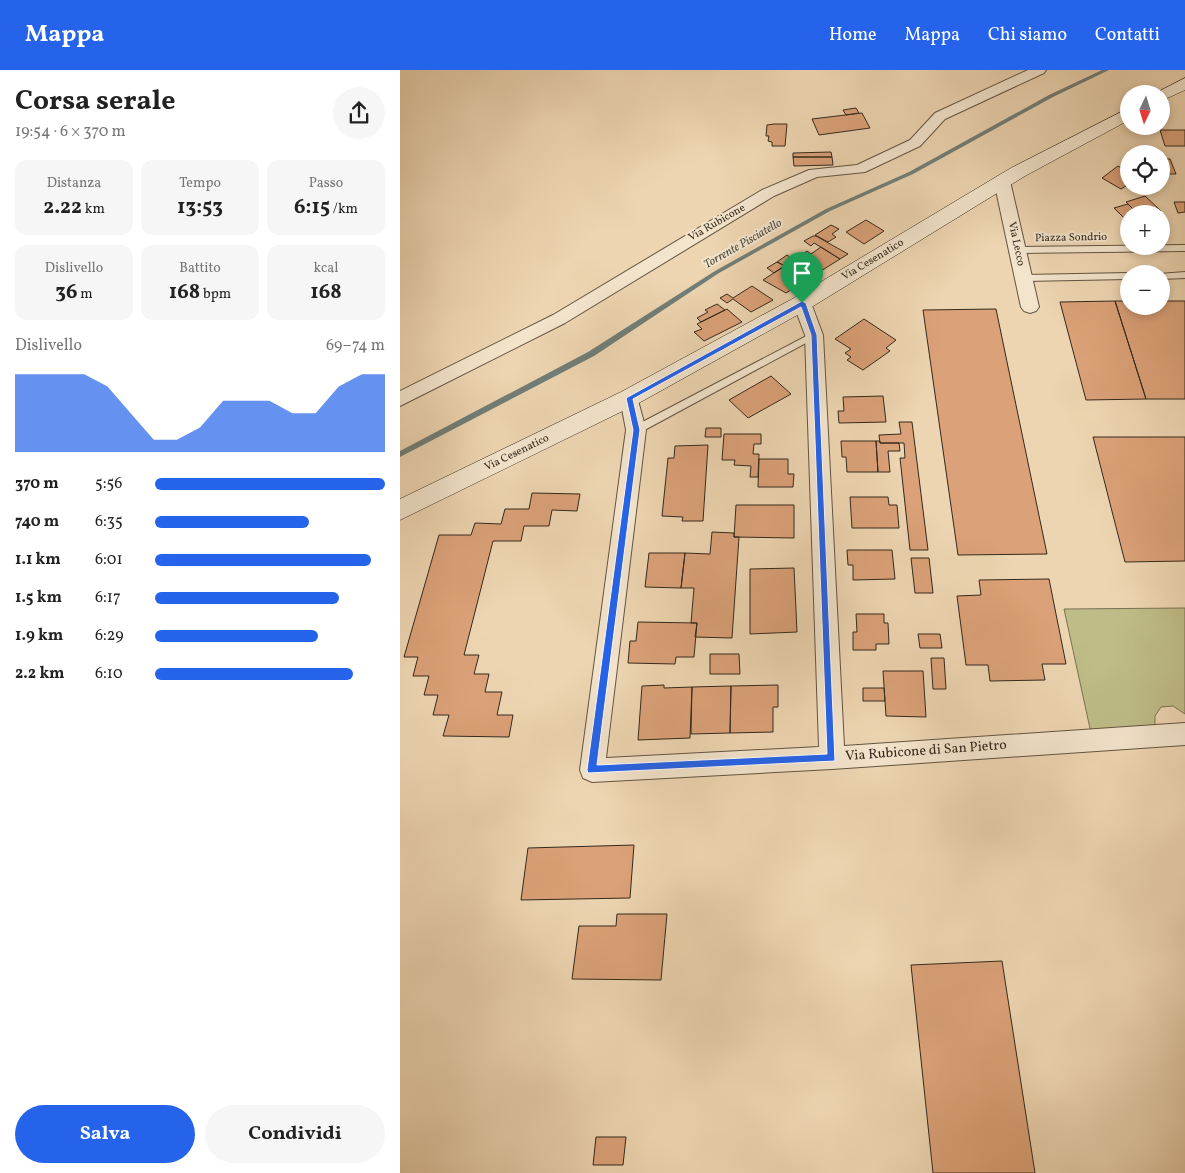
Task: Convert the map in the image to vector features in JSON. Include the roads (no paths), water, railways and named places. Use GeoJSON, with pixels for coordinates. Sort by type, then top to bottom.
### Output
{"type":"FeatureCollection","features":[{"type":"Feature","properties":{"kind":"main road"},"geometry":{"type":"LineString","coordinates":[[1170,91],[1185,83]]}},
{"type":"Feature","properties":{"kind":"main road","name":"Via Cesenatico"},"geometry":{"type":"LineString","coordinates":[[400,510],[629,398],[802,303],[1002,181],[1120,118]]}},
{"type":"Feature","properties":{"kind":"street","name":"Via Rubicone"},"geometry":{"type":"LineString","coordinates":[[400,399],[559,319],[768,193],[814,173],[865,167],[915,143],[940,116],[1039,70]]}},
{"type":"Feature","properties":{"kind":"street","name":"Via Lecco"},"geometry":{"type":"LineString","coordinates":[[1002,181],[1030,307]]}},
{"type":"Feature","properties":{"kind":"street"},"geometry":{"type":"LineString","coordinates":[[802,303],[814,335],[832,758]]}},
{"type":"Feature","properties":{"kind":"street","name":"Via Rubicone di San Pietro"},"geometry":{"type":"LineString","coordinates":[[629,398],[636,430],[592,770],[832,758],[1185,734]]}},
{"type":"Feature","properties":{"kind":"lane","name":"Piazza Sondrio"},"geometry":{"type":"LineString","coordinates":[[1017,250],[1185,248]]}},
{"type":"Feature","properties":{"kind":"lane"},"geometry":{"type":"LineString","coordinates":[[1170,276],[1185,275]]}},
{"type":"Feature","properties":{"kind":"lane"},"geometry":{"type":"LineString","coordinates":[[1024,278],[1120,276]]}},
{"type":"Feature","properties":{"kind":"lane"},"geometry":{"type":"LineString","coordinates":[[636,430],[814,335]]}},
{"type":"Feature","properties":{"kind":"waterway","name":"Torrente Pisciatello"},"geometry":{"type":"LineString","coordinates":[[400,454],[591,354],[717,272],[828,210],[911,173],[1051,96],[1106,70]]}}]}
